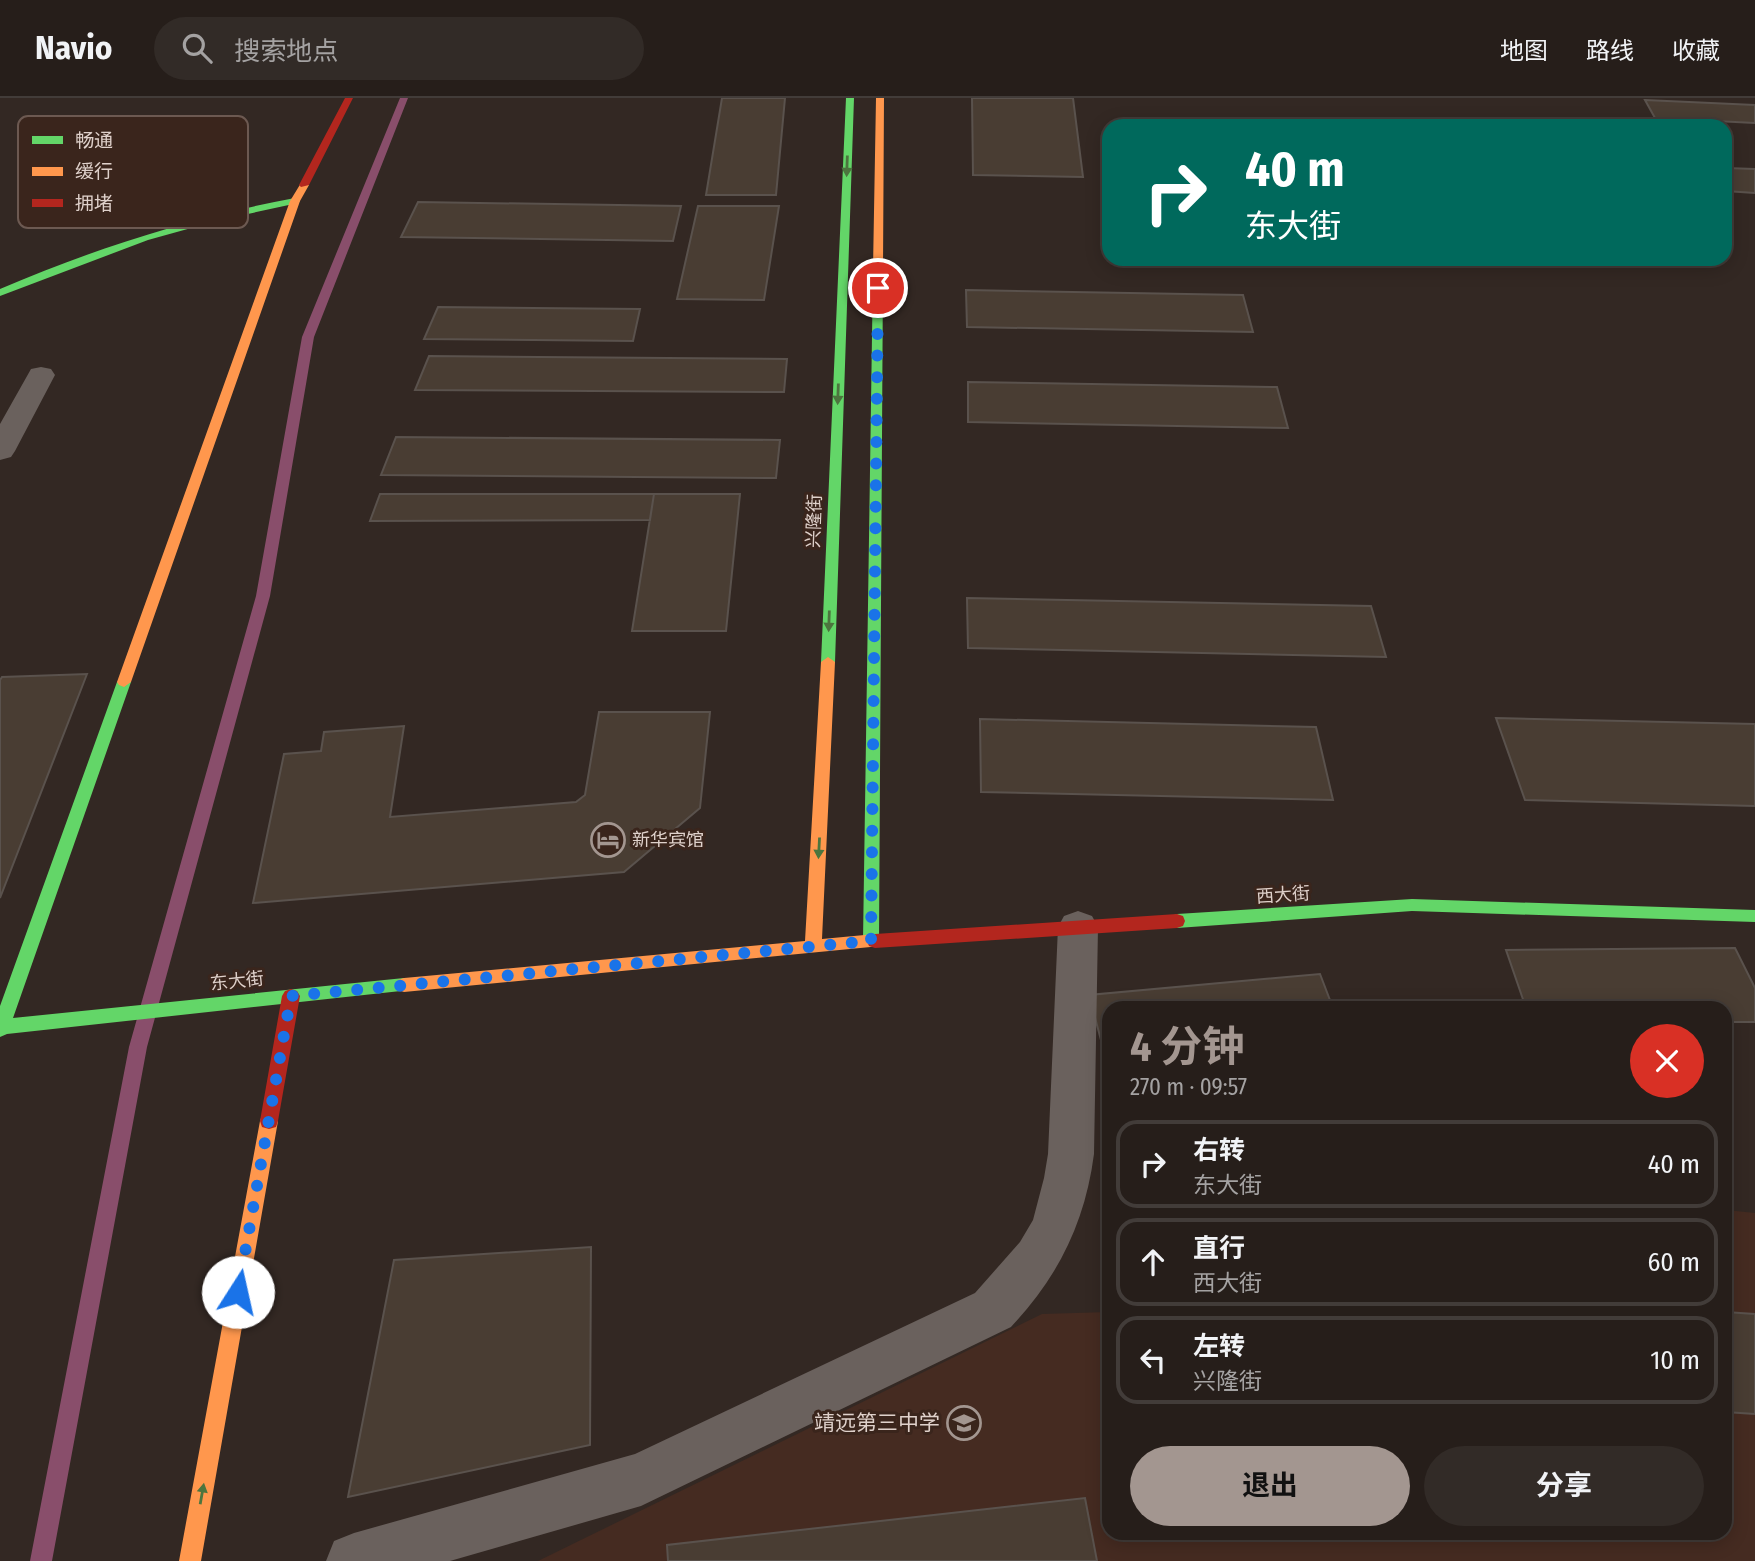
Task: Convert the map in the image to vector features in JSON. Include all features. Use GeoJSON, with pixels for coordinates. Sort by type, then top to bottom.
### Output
{"type":"FeatureCollection","features":[{"type":"Feature","properties":{"kind":"main road"},"geometry":{"type":"LineString","coordinates":[[0,1028],[295,201],[349,98]]}},
{"type":"Feature","properties":{"kind":"main road","name":"兴隆街"},"geometry":{"type":"LineString","coordinates":[[813,945],[822,801],[850,98]]}},
{"type":"Feature","properties":{"kind":"main road"},"geometry":{"type":"LineString","coordinates":[[871,941],[880,98]]}},
{"type":"Feature","properties":{"kind":"main road"},"geometry":{"type":"LineString","coordinates":[[248,210],[295,201]]}},
{"type":"Feature","properties":{"kind":"main road"},"geometry":{"type":"LineString","coordinates":[[0,293],[58,266],[169,228]]}},
{"type":"Feature","properties":{"kind":"main road","name":"西大街"},"geometry":{"type":"LineString","coordinates":[[813,945],[1412,905],[1755,916]]}},
{"type":"Feature","properties":{"kind":"main road","name":"东大街"},"geometry":{"type":"LineString","coordinates":[[0,1028],[198,1005],[813,945]]}},
{"type":"Feature","properties":{"kind":"main road"},"geometry":{"type":"LineString","coordinates":[[190,1561],[291,996]]}},
{"type":"Feature","properties":{"kind":"street"},"geometry":{"type":"LineString","coordinates":[[0,451],[41,375]]}},
{"type":"Feature","properties":{"kind":"street"},"geometry":{"type":"LineString","coordinates":[[354,1561],[641,1479],[993,1310],[1019,1284],[1041,1255],[1057,1222],[1067,1188],[1071,1154],[1078,927]]}},
{"type":"Feature","properties":{"kind":"shaded area","name":"靖远第三中学"},"geometry":{"type":"Polygon","coordinates":[[[1732,1211],[1755,1213],[1755,1561],[538,1561],[1042,1314],[1102,1312],[1102,1540],[1732,1540],[1732,1211]]]}},
{"type":"Feature","properties":{"kind":"building"},"geometry":{"type":"Polygon","coordinates":[[[722,98],[785,98],[776,195],[706,195],[722,98]]]}},
{"type":"Feature","properties":{"kind":"building"},"geometry":{"type":"Polygon","coordinates":[[[972,98],[1073,98],[1083,177],[973,175],[972,98]]]}},
{"type":"Feature","properties":{"kind":"building"},"geometry":{"type":"Polygon","coordinates":[[[1645,100],[1755,105],[1755,123],[1732,122],[1732,119],[1655,118],[1645,100]]]}},
{"type":"Feature","properties":{"kind":"building"},"geometry":{"type":"Polygon","coordinates":[[[1732,168],[1755,169],[1755,193],[1732,191],[1732,168]]]}},
{"type":"Feature","properties":{"kind":"building"},"geometry":{"type":"Polygon","coordinates":[[[418,202],[681,206],[673,241],[401,237],[418,202]]]}},
{"type":"Feature","properties":{"kind":"building"},"geometry":{"type":"Polygon","coordinates":[[[698,206],[779,206],[764,300],[677,299],[698,206]]]}},
{"type":"Feature","properties":{"kind":"building"},"geometry":{"type":"Polygon","coordinates":[[[966,290],[1243,295],[1253,332],[967,327],[966,290]]]}},
{"type":"Feature","properties":{"kind":"building"},"geometry":{"type":"Polygon","coordinates":[[[438,307],[640,309],[633,341],[424,339],[438,307]]]}},
{"type":"Feature","properties":{"kind":"building"},"geometry":{"type":"Polygon","coordinates":[[[429,356],[787,359],[784,392],[415,390],[429,356]]]}},
{"type":"Feature","properties":{"kind":"building"},"geometry":{"type":"Polygon","coordinates":[[[968,382],[1277,387],[1288,428],[968,422],[968,382]]]}},
{"type":"Feature","properties":{"kind":"building"},"geometry":{"type":"Polygon","coordinates":[[[396,437],[780,440],[776,478],[381,475],[396,437]]]}},
{"type":"Feature","properties":{"kind":"building"},"geometry":{"type":"Polygon","coordinates":[[[380,494],[654,494],[650,520],[370,521],[380,494]]]}},
{"type":"Feature","properties":{"kind":"building"},"geometry":{"type":"Polygon","coordinates":[[[654,494],[740,494],[726,631],[632,631],[654,494]]]}},
{"type":"Feature","properties":{"kind":"building"},"geometry":{"type":"Polygon","coordinates":[[[967,598],[1371,606],[1386,657],[968,648],[967,598]]]}},
{"type":"Feature","properties":{"kind":"building"},"geometry":{"type":"Polygon","coordinates":[[[87,674],[0,898],[0,680],[2,677],[87,674]]]}},
{"type":"Feature","properties":{"kind":"building"},"geometry":{"type":"Polygon","coordinates":[[[599,712],[710,712],[700,808],[624,872],[253,903],[284,754],[321,751],[324,732],[404,726],[390,817],[576,802],[585,795],[599,712]]]}},
{"type":"Feature","properties":{"kind":"building"},"geometry":{"type":"Polygon","coordinates":[[[1496,718],[1755,724],[1755,806],[1525,800],[1496,718]]]}},
{"type":"Feature","properties":{"kind":"building"},"geometry":{"type":"Polygon","coordinates":[[[980,719],[1316,727],[1333,800],[981,792],[980,719]]]}},
{"type":"Feature","properties":{"kind":"building"},"geometry":{"type":"Polygon","coordinates":[[[1735,948],[1755,988],[1755,1022],[1732,1022],[1732,1001],[1524,1001],[1506,950],[1735,948]]]}},
{"type":"Feature","properties":{"kind":"building"},"geometry":{"type":"Polygon","coordinates":[[[1320,974],[1330,1001],[1102,1001],[1102,1044],[1089,995],[1320,974]]]}},
{"type":"Feature","properties":{"kind":"building"},"geometry":{"type":"Polygon","coordinates":[[[591,1247],[590,1445],[348,1497],[394,1260],[591,1247]]]}},
{"type":"Feature","properties":{"kind":"building"},"geometry":{"type":"Polygon","coordinates":[[[1732,1312],[1755,1314],[1755,1414],[1732,1412],[1732,1312]]]}},
{"type":"Feature","properties":{"kind":"building"},"geometry":{"type":"Polygon","coordinates":[[[1085,1498],[1097,1561],[668,1561],[667,1545],[1085,1498]]]}},
{"type":"Feature","properties":{"kind":"waterway"},"geometry":{"type":"LineString","coordinates":[[41,1561],[138,1047],[263,596],[308,337],[404,98]]}},
{"type":"Feature","properties":{"kind":"traffic: fast"},"geometry":{"type":"LineString","coordinates":[[828,662],[850,98]]}},
{"type":"Feature","properties":{"kind":"traffic: fast"},"geometry":{"type":"LineString","coordinates":[[248,210],[295,201]]}},
{"type":"Feature","properties":{"kind":"traffic: fast"},"geometry":{"type":"LineString","coordinates":[[0,293],[72,263],[178,228]]}},
{"type":"Feature","properties":{"kind":"traffic: fast"},"geometry":{"type":"LineString","coordinates":[[871,941],[878,269]]}},
{"type":"Feature","properties":{"kind":"traffic: fast"},"geometry":{"type":"LineString","coordinates":[[0,1030],[124,682]]}},
{"type":"Feature","properties":{"kind":"traffic: fast"},"geometry":{"type":"LineString","coordinates":[[1177,921],[1412,905],[1755,916]]}},
{"type":"Feature","properties":{"kind":"traffic: fast"},"geometry":{"type":"LineString","coordinates":[[0,1027],[404,985]]}},
{"type":"Feature","properties":{"kind":"traffic: slow"},"geometry":{"type":"LineString","coordinates":[[878,269],[880,98]]}},
{"type":"Feature","properties":{"kind":"traffic: slow"},"geometry":{"type":"LineString","coordinates":[[124,682],[295,201],[304,185]]}},
{"type":"Feature","properties":{"kind":"traffic: slow"},"geometry":{"type":"LineString","coordinates":[[813,945],[828,662]]}},
{"type":"Feature","properties":{"kind":"traffic: slow"},"geometry":{"type":"LineString","coordinates":[[404,985],[875,941]]}},
{"type":"Feature","properties":{"kind":"traffic: slow"},"geometry":{"type":"LineString","coordinates":[[190,1561],[269,1121]]}},
{"type":"Feature","properties":{"kind":"traffic: jam"},"geometry":{"type":"LineString","coordinates":[[304,185],[349,98]]}},
{"type":"Feature","properties":{"kind":"traffic: jam"},"geometry":{"type":"LineString","coordinates":[[875,941],[1177,921]]}},
{"type":"Feature","properties":{"kind":"traffic: jam"},"geometry":{"type":"LineString","coordinates":[[269,1121],[291,996]]}},
{"type":"Feature","properties":{"kind":"place","name":"新华宾馆"},"geometry":{"type":"Point","coordinates":[608,840]}},
{"type":"Feature","properties":{"kind":"place","name":"靖远第三中学"},"geometry":{"type":"Point","coordinates":[964,1423]}},
{"type":"Feature","properties":{"kind":"route"},"geometry":{"type":"LineString","coordinates":[[238,1292],[291,996],[871,941],[878,288]]}}]}
